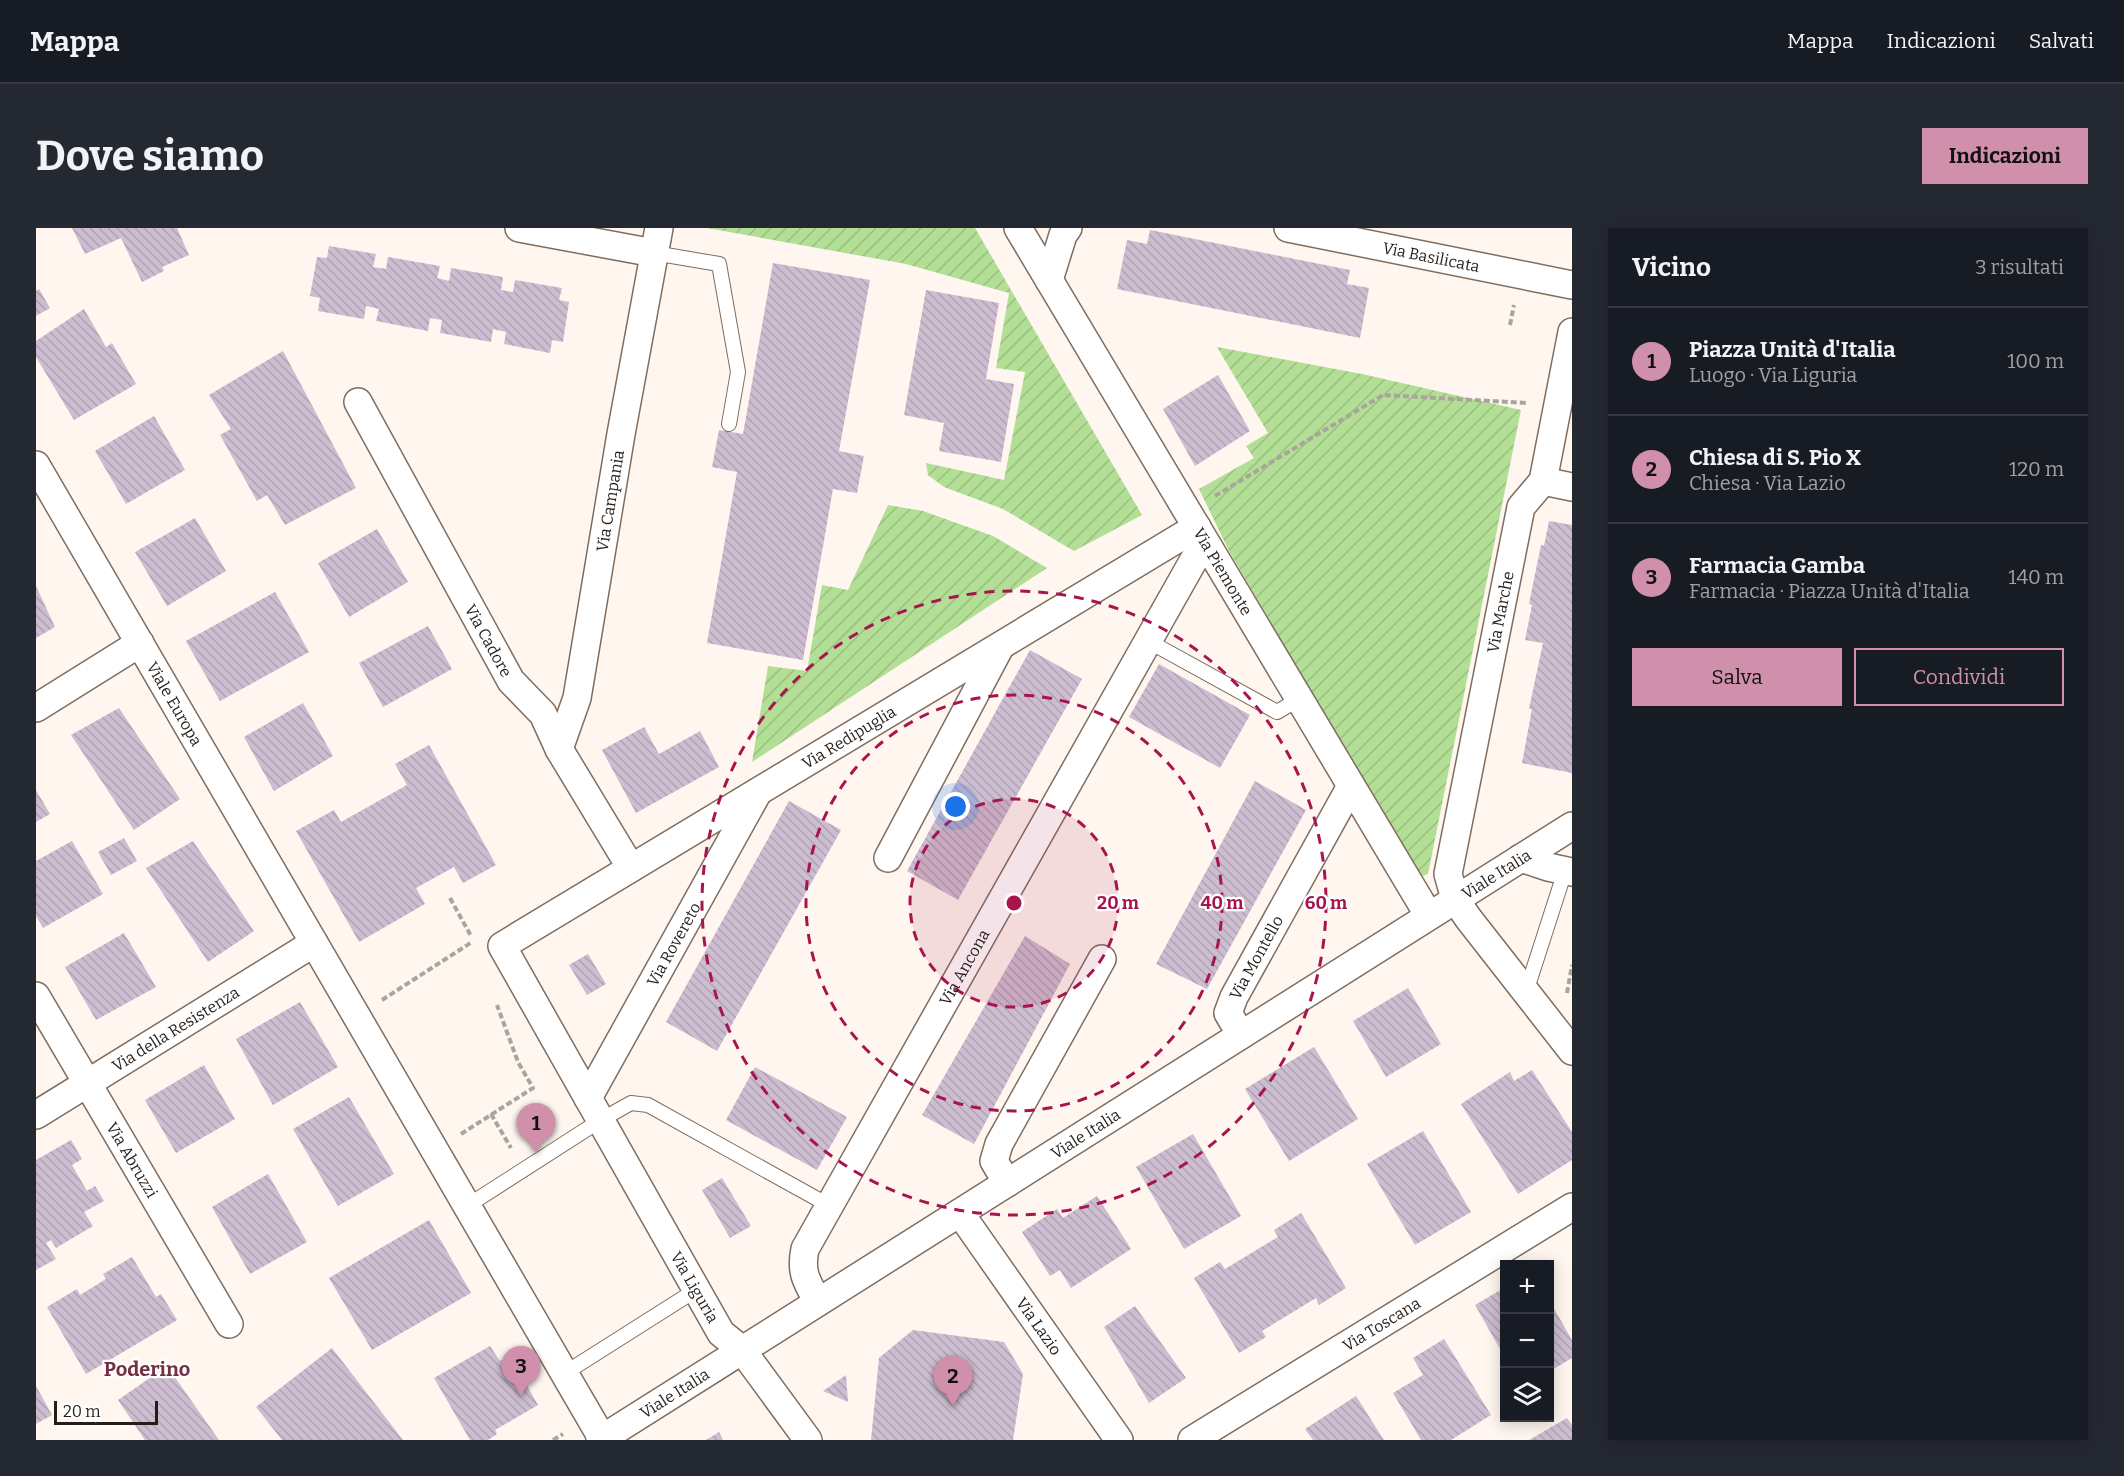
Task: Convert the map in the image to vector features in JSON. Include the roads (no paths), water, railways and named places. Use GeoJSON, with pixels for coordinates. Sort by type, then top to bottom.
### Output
{"type":"FeatureCollection","features":[{"type":"Feature","properties":{"kind":"street"},"geometry":{"type":"LineString","coordinates":[[519,228],[657,240]]}},
{"type":"Feature","properties":{"kind":"street","name":"Via Piemonte"},"geometry":{"type":"LineString","coordinates":[[1018,228],[1429,916]]}},
{"type":"Feature","properties":{"kind":"street"},"geometry":{"type":"LineString","coordinates":[[1049,280],[1063,235],[1068,228]]}},
{"type":"Feature","properties":{"kind":"street","name":"Via Basilicata"},"geometry":{"type":"LineString","coordinates":[[1288,228],[1572,285]]}},
{"type":"Feature","properties":{"kind":"street","name":"Via Basilicata"},"geometry":{"type":"LineString","coordinates":[[1382,228],[1572,267]]}},
{"type":"Feature","properties":{"kind":"street","name":"Via Campania"},"geometry":{"type":"LineString","coordinates":[[560,749],[577,698],[657,240]]}},
{"type":"Feature","properties":{"kind":"street","name":"Via Marche"},"geometry":{"type":"LineString","coordinates":[[1455,899],[1448,874],[1521,507],[1543,481],[1572,332]]}},
{"type":"Feature","properties":{"kind":"street","name":"Via Cadore"},"geometry":{"type":"LineString","coordinates":[[358,402],[511,681],[543,714],[560,749],[631,868]]}},
{"type":"Feature","properties":{"kind":"street","name":"Viale Europa"},"geometry":{"type":"LineString","coordinates":[[36,465],[565,1373],[601,1439]]}},
{"type":"Feature","properties":{"kind":"street"},"geometry":{"type":"LineString","coordinates":[[1543,481],[1572,487]]}},
{"type":"Feature","properties":{"kind":"street","name":"Via Ancona"},"geometry":{"type":"LineString","coordinates":[[818,1302],[806,1280],[802,1264],[806,1249],[1196,556],[1203,538]]}},
{"type":"Feature","properties":{"kind":"street","name":"Via Redipuglia"},"geometry":{"type":"LineString","coordinates":[[502,946],[1001,645],[1203,538]]}},
{"type":"Feature","properties":{"kind":"street"},"geometry":{"type":"LineString","coordinates":[[36,708],[140,643]]}},
{"type":"Feature","properties":{"kind":"street"},"geometry":{"type":"LineString","coordinates":[[888,858],[1001,645]]}},
{"type":"Feature","properties":{"kind":"street","name":"Via Montello"},"geometry":{"type":"LineString","coordinates":[[1241,1035],[1228,1013],[1234,997],[1351,786]]}},
{"type":"Feature","properties":{"kind":"street","name":"Via Rovereto"},"geometry":{"type":"LineString","coordinates":[[595,1109],[758,792]]}},
{"type":"Feature","properties":{"kind":"street","name":"Viale Italia"},"geometry":{"type":"LineString","coordinates":[[601,1439],[1572,826]]}},
{"type":"Feature","properties":{"kind":"street"},"geometry":{"type":"LineString","coordinates":[[1521,858],[1568,871]]}},
{"type":"Feature","properties":{"kind":"street"},"geometry":{"type":"LineString","coordinates":[[1455,899],[1572,1050]]}},
{"type":"Feature","properties":{"kind":"street","name":"Via della Resistenza"},"geometry":{"type":"LineString","coordinates":[[36,1115],[314,943]]}},
{"type":"Feature","properties":{"kind":"street","name":"Via Liguria"},"geometry":{"type":"LineString","coordinates":[[502,946],[721,1333],[742,1350],[808,1440]]}},
{"type":"Feature","properties":{"kind":"street"},"geometry":{"type":"LineString","coordinates":[[1007,1183],[994,1161],[999,1144],[1102,959]]}},
{"type":"Feature","properties":{"kind":"street","name":"Via Abruzzi"},"geometry":{"type":"LineString","coordinates":[[36,996],[229,1324]]}},
{"type":"Feature","properties":{"kind":"street","name":"Via Toscana"},"geometry":{"type":"LineString","coordinates":[[1192,1440],[1572,1208]]}},
{"type":"Feature","properties":{"kind":"street","name":"Via Lazio"},"geometry":{"type":"LineString","coordinates":[[960,1213],[1119,1440]]}},
{"type":"Feature","properties":{"kind":"lane"},"geometry":{"type":"LineString","coordinates":[[657,240],[719,264],[738,372],[729,424]]}},
{"type":"Feature","properties":{"kind":"lane"},"geometry":{"type":"LineString","coordinates":[[1148,640],[1277,712],[1299,699]]}},
{"type":"Feature","properties":{"kind":"lane"},"geometry":{"type":"LineString","coordinates":[[1526,992],[1568,871]]}},
{"type":"Feature","properties":{"kind":"lane"},"geometry":{"type":"LineString","coordinates":[[467,1206],[524,1169],[595,1109],[631,1103],[648,1105],[830,1206]]}},
{"type":"Feature","properties":{"kind":"lane"},"geometry":{"type":"LineString","coordinates":[[565,1373],[696,1290]]}},
{"type":"Feature","properties":{"kind":"place","name":"Piazza Unità d'Italia"},"geometry":{"type":"Point","coordinates":[536,1153]}},
{"type":"Feature","properties":{"kind":"place","name":"Farmacia Gamba"},"geometry":{"type":"Point","coordinates":[521,1396]}},
{"type":"Feature","properties":{"kind":"place","name":"Chiesa di S. Pio X"},"geometry":{"type":"Point","coordinates":[953,1406]}},
{"type":"Feature","properties":{"kind":"district","name":"Poderino"},"geometry":{"type":"Point","coordinates":[147,1369]}}]}
